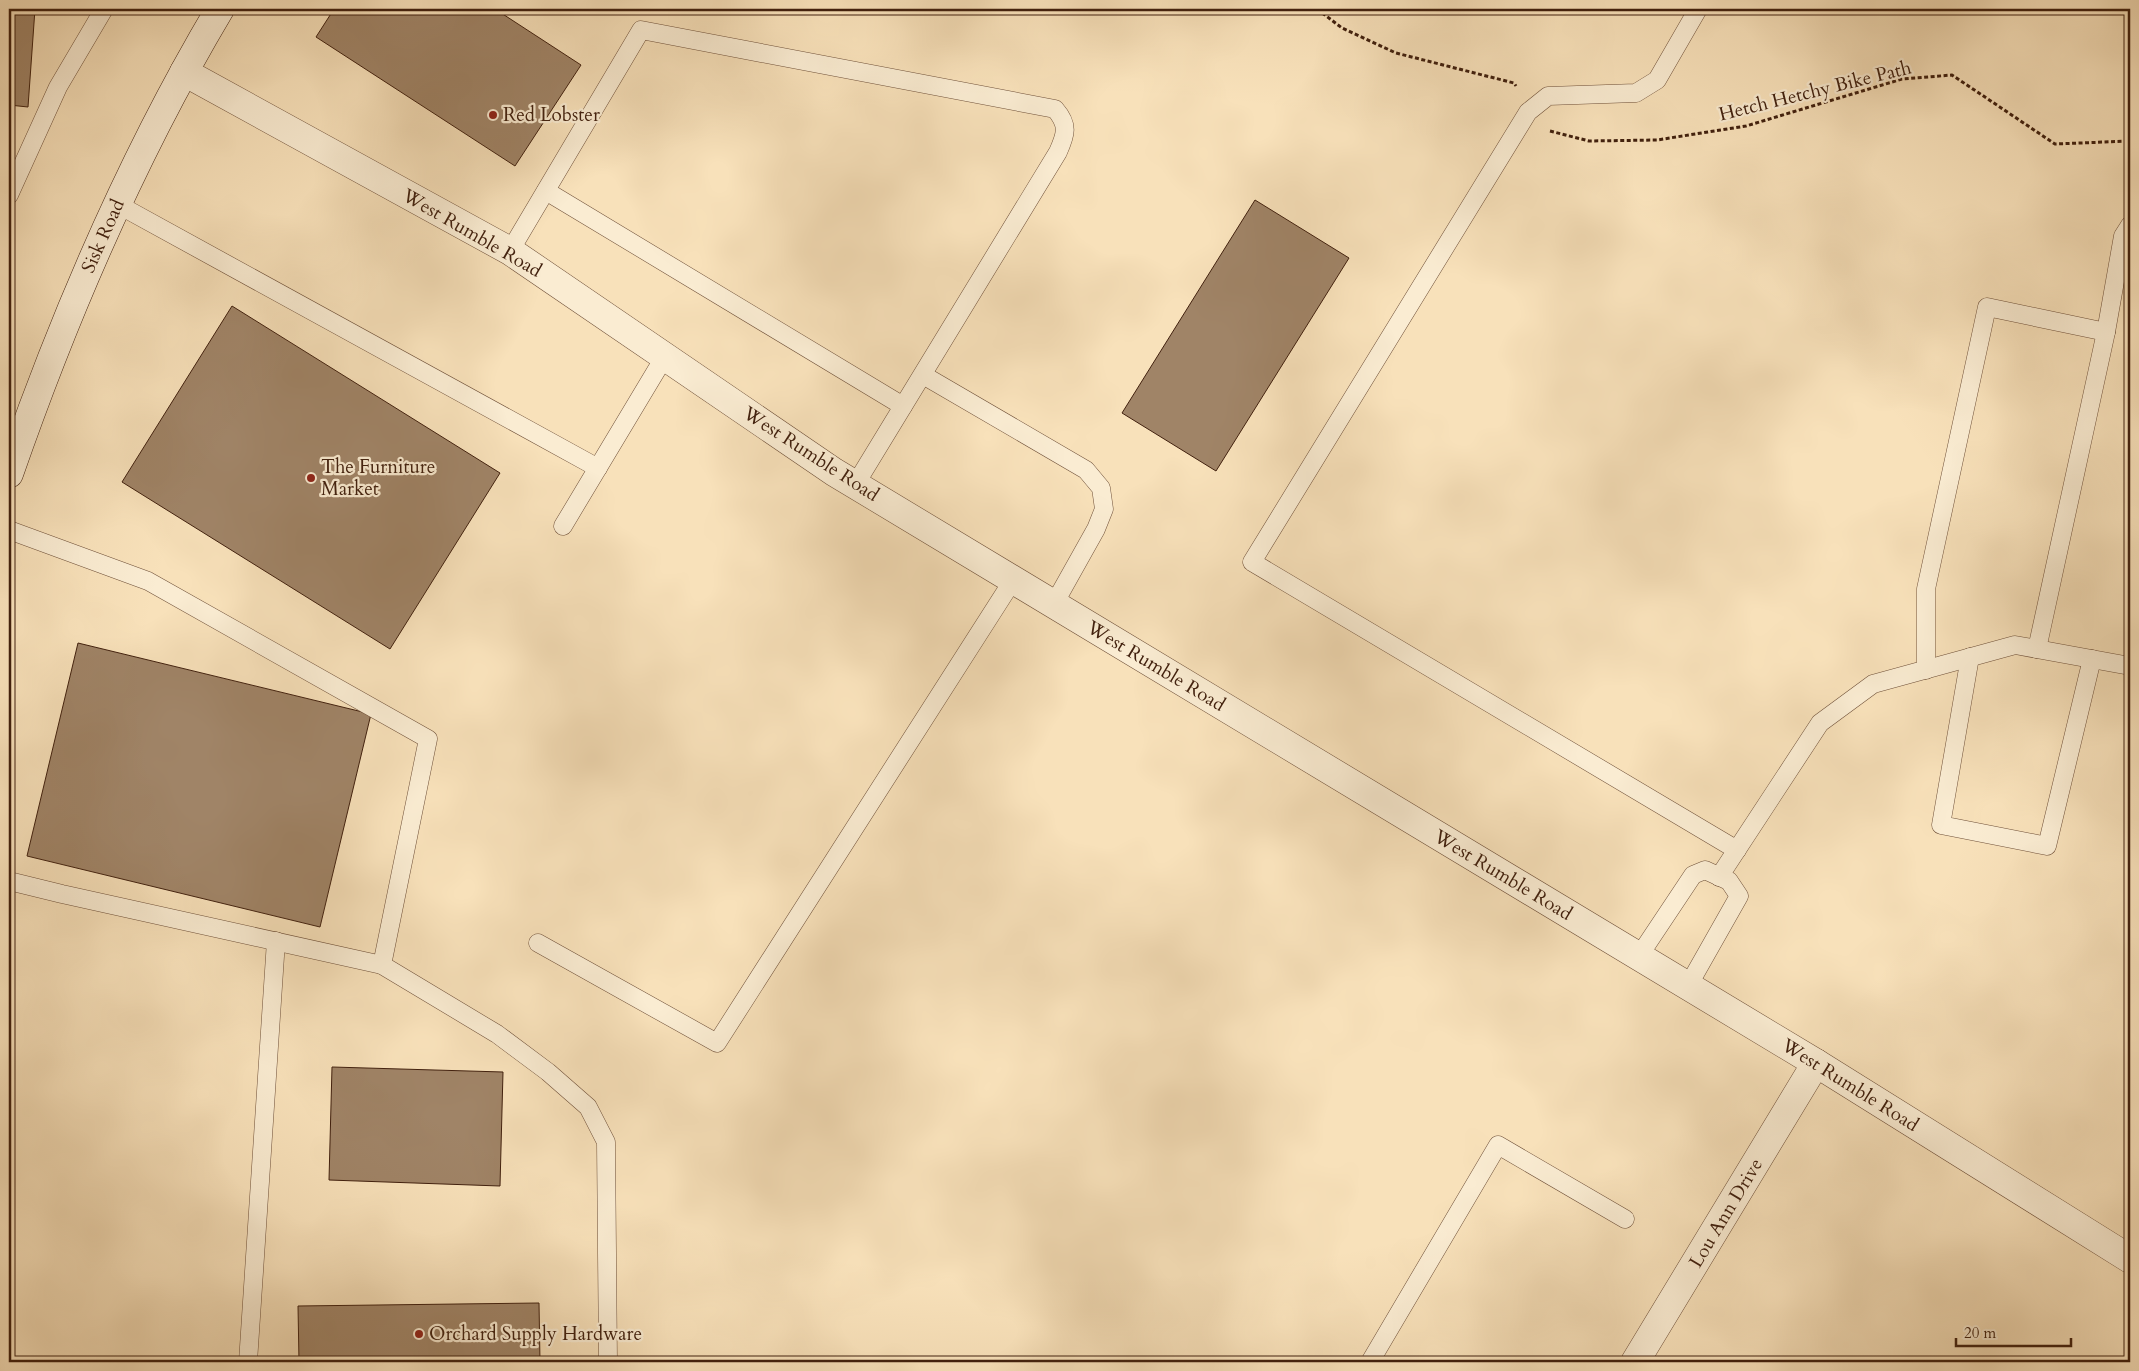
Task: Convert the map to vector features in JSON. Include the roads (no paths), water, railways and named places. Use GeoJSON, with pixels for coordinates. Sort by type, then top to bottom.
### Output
{"type":"FeatureCollection","features":[{"type":"Feature","properties":{"kind":"street","name":"Sisk Road"},"geometry":{"type":"LineString","coordinates":[[9,474],[36,398],[117,204],[184,72],[220,9]]}},
{"type":"Feature","properties":{"kind":"street","name":"West Rumble Road"},"geometry":{"type":"LineString","coordinates":[[184,72],[510,251],[855,485],[1816,1063],[2130,1259]]}},
{"type":"Feature","properties":{"kind":"street","name":"Lou Ann Drive"},"geometry":{"type":"LineString","coordinates":[[1635,1362],[1816,1063]]}},
{"type":"Feature","properties":{"kind":"lane"},"geometry":{"type":"LineString","coordinates":[[9,195],[58,87],[104,9]]}},
{"type":"Feature","properties":{"kind":"lane"},"geometry":{"type":"LineString","coordinates":[[1698,9],[1657,80],[1636,93],[1548,96],[1528,112],[1252,562],[1737,850]]}},
{"type":"Feature","properties":{"kind":"lane"},"geometry":{"type":"LineString","coordinates":[[510,251],[641,30],[1055,110],[1062,118],[1066,134],[1058,152],[855,485]]}},
{"type":"Feature","properties":{"kind":"lane"},"geometry":{"type":"LineString","coordinates":[[546,191],[903,406]]}},
{"type":"Feature","properties":{"kind":"lane"},"geometry":{"type":"LineString","coordinates":[[117,204],[598,468]]}},
{"type":"Feature","properties":{"kind":"lane"},"geometry":{"type":"LineString","coordinates":[[2037,649],[2106,332],[2123,236],[2130,225]]}},
{"type":"Feature","properties":{"kind":"lane"},"geometry":{"type":"LineString","coordinates":[[1926,670],[1926,589],[1987,307],[2106,332]]}},
{"type":"Feature","properties":{"kind":"lane"},"geometry":{"type":"LineString","coordinates":[[563,526],[664,356]]}},
{"type":"Feature","properties":{"kind":"lane"},"geometry":{"type":"LineString","coordinates":[[923,375],[1086,470],[1101,488],[1104,509],[1096,529],[1054,604]]}},
{"type":"Feature","properties":{"kind":"lane"},"geometry":{"type":"LineString","coordinates":[[9,530],[148,581],[428,739],[382,965]]}},
{"type":"Feature","properties":{"kind":"lane"},"geometry":{"type":"LineString","coordinates":[[538,943],[717,1043],[1013,580]]}},
{"type":"Feature","properties":{"kind":"lane"},"geometry":{"type":"LineString","coordinates":[[1719,877],[1820,723],[1873,684],[2015,645],[2130,666]]}},
{"type":"Feature","properties":{"kind":"lane"},"geometry":{"type":"LineString","coordinates":[[1970,657],[1941,825],[2047,846],[2092,659]]}},
{"type":"Feature","properties":{"kind":"lane"},"geometry":{"type":"LineString","coordinates":[[1639,956],[1693,874],[1705,870],[1728,881],[1738,896],[1688,986]]}},
{"type":"Feature","properties":{"kind":"lane"},"geometry":{"type":"LineString","coordinates":[[9,881],[382,965],[497,1034],[548,1072],[588,1107],[606,1142],[608,1362]]}},
{"type":"Feature","properties":{"kind":"lane"},"geometry":{"type":"LineString","coordinates":[[248,1362],[276,941]]}},
{"type":"Feature","properties":{"kind":"lane"},"geometry":{"type":"LineString","coordinates":[[1370,1362],[1498,1145],[1625,1219]]}},
{"type":"Feature","properties":{"kind":"place","name":"Red Lobster"},"geometry":{"type":"Point","coordinates":[493,115]}},
{"type":"Feature","properties":{"kind":"place","name":"The Furniture Market"},"geometry":{"type":"Point","coordinates":[311,478]}},
{"type":"Feature","properties":{"kind":"place","name":"Orchard Supply Hardware"},"geometry":{"type":"Point","coordinates":[419,1334]}}]}
